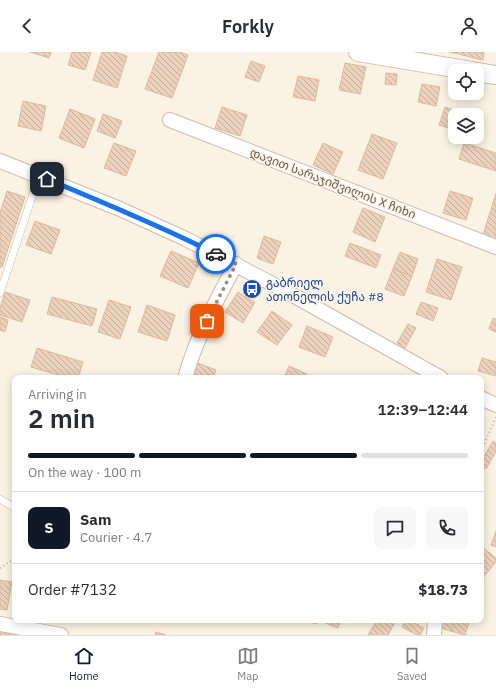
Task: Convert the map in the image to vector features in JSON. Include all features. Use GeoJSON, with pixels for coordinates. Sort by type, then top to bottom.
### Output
{"type":"FeatureCollection","features":[{"type":"Feature","properties":{"kind":"street"},"geometry":{"type":"LineString","coordinates":[[358,52],[448,67]]}},
{"type":"Feature","properties":{"kind":"street"},"geometry":{"type":"LineString","coordinates":[[484,73],[496,75]]}},
{"type":"Feature","properties":{"kind":"street","name":"დავით სარაჯიშვილის X ჩიხი"},"geometry":{"type":"LineString","coordinates":[[170,120],[496,246]]}},
{"type":"Feature","properties":{"kind":"street"},"geometry":{"type":"LineString","coordinates":[[0,161],[39,176],[186,239],[282,289],[432,375]]}},
{"type":"Feature","properties":{"kind":"street"},"geometry":{"type":"LineString","coordinates":[[186,375],[191,358],[212,308],[236,264]]}},
{"type":"Feature","properties":{"kind":"street"},"geometry":{"type":"LineString","coordinates":[[484,399],[496,405]]}},
{"type":"Feature","properties":{"kind":"street"},"geometry":{"type":"LineString","coordinates":[[434,635],[436,623]]}},
{"type":"Feature","properties":{"kind":"street"},"geometry":{"type":"LineString","coordinates":[[0,624],[61,635]]}},
{"type":"Feature","properties":{"kind":"lane"},"geometry":{"type":"LineString","coordinates":[[0,293],[39,176]]}},
{"type":"Feature","properties":{"kind":"lane"},"geometry":{"type":"LineString","coordinates":[[0,499],[12,506]]}},
{"type":"Feature","properties":{"kind":"path"},"geometry":{"type":"LineString","coordinates":[[484,444],[496,417]]}},
{"type":"Feature","properties":{"kind":"path"},"geometry":{"type":"LineString","coordinates":[[0,568],[12,560]]}},
{"type":"Feature","properties":{"kind":"building"},"geometry":{"type":"Polygon","coordinates":[[[30,52],[51,52],[49,58],[30,52]]]}},
{"type":"Feature","properties":{"kind":"building"},"geometry":{"type":"Polygon","coordinates":[[[72,52],[91,52],[85,70],[68,65],[72,52]]]}},
{"type":"Feature","properties":{"kind":"building"},"geometry":{"type":"Polygon","coordinates":[[[102,52],[115,52],[127,56],[117,88],[93,80],[102,52]]]}},
{"type":"Feature","properties":{"kind":"building"},"geometry":{"type":"Polygon","coordinates":[[[159,52],[179,52],[188,55],[172,98],[145,89],[159,52]]]}},
{"type":"Feature","properties":{"kind":"building"},"geometry":{"type":"Polygon","coordinates":[[[450,52],[484,52],[483,60],[450,52]]]}},
{"type":"Feature","properties":{"kind":"building"},"geometry":{"type":"Polygon","coordinates":[[[251,61],[265,66],[259,82],[245,77],[251,61]]]}},
{"type":"Feature","properties":{"kind":"building"},"geometry":{"type":"Polygon","coordinates":[[[345,63],[366,67],[360,94],[339,90],[345,63]]]}},
{"type":"Feature","properties":{"kind":"building"},"geometry":{"type":"Polygon","coordinates":[[[386,73],[397,74],[396,85],[385,84],[386,73]]]}},
{"type":"Feature","properties":{"kind":"building"},"geometry":{"type":"Polygon","coordinates":[[[298,76],[319,80],[315,101],[293,97],[298,76]]]}},
{"type":"Feature","properties":{"kind":"building"},"geometry":{"type":"Polygon","coordinates":[[[422,84],[440,87],[436,106],[418,102],[422,84]]]}},
{"type":"Feature","properties":{"kind":"building"},"geometry":{"type":"Polygon","coordinates":[[[23,101],[46,106],[41,131],[18,126],[23,101]]]}},
{"type":"Feature","properties":{"kind":"building"},"geometry":{"type":"Polygon","coordinates":[[[222,107],[247,115],[240,136],[215,128],[222,107]]]}},
{"type":"Feature","properties":{"kind":"building"},"geometry":{"type":"Polygon","coordinates":[[[445,107],[448,108],[448,128],[439,125],[445,107]]]}},
{"type":"Feature","properties":{"kind":"building"},"geometry":{"type":"Polygon","coordinates":[[[70,109],[95,119],[84,148],[59,138],[70,109]]]}},
{"type":"Feature","properties":{"kind":"building"},"geometry":{"type":"Polygon","coordinates":[[[103,114],[122,121],[115,138],[97,131],[103,114]]]}},
{"type":"Feature","properties":{"kind":"building"},"geometry":{"type":"Polygon","coordinates":[[[372,134],[397,143],[383,179],[358,170],[372,134]]]}},
{"type":"Feature","properties":{"kind":"building"},"geometry":{"type":"Polygon","coordinates":[[[114,143],[136,151],[126,176],[104,168],[114,143]]]}},
{"type":"Feature","properties":{"kind":"building"},"geometry":{"type":"Polygon","coordinates":[[[323,143],[343,152],[333,174],[313,165],[323,143]]]}},
{"type":"Feature","properties":{"kind":"building"},"geometry":{"type":"Polygon","coordinates":[[[464,144],[496,153],[496,171],[459,159],[464,144]]]}},
{"type":"Feature","properties":{"kind":"building"},"geometry":{"type":"Polygon","coordinates":[[[7,191],[25,197],[2,267],[0,267],[0,213],[7,191]]]}},
{"type":"Feature","properties":{"kind":"building"},"geometry":{"type":"Polygon","coordinates":[[[450,191],[473,198],[466,220],[443,213],[450,191]]]}},
{"type":"Feature","properties":{"kind":"building"},"geometry":{"type":"Polygon","coordinates":[[[496,193],[496,239],[483,235],[496,193]]]}},
{"type":"Feature","properties":{"kind":"building"},"geometry":{"type":"Polygon","coordinates":[[[363,208],[385,217],[375,242],[353,232],[363,208]]]}},
{"type":"Feature","properties":{"kind":"building"},"geometry":{"type":"Polygon","coordinates":[[[35,221],[60,230],[51,254],[26,245],[35,221]]]}},
{"type":"Feature","properties":{"kind":"building"},"geometry":{"type":"Polygon","coordinates":[[[264,236],[281,242],[273,264],[257,258],[264,236]]]}},
{"type":"Feature","properties":{"kind":"building"},"geometry":{"type":"Polygon","coordinates":[[[350,243],[381,255],[376,268],[345,256],[350,243]]]}},
{"type":"Feature","properties":{"kind":"building"},"geometry":{"type":"Polygon","coordinates":[[[171,251],[199,263],[188,288],[160,276],[171,251]]]}},
{"type":"Feature","properties":{"kind":"building"},"geometry":{"type":"Polygon","coordinates":[[[400,252],[418,259],[412,276],[393,269],[400,252]]]}},
{"type":"Feature","properties":{"kind":"building"},"geometry":{"type":"Polygon","coordinates":[[[437,259],[462,267],[451,300],[426,292],[437,259]]]}},
{"type":"Feature","properties":{"kind":"building"},"geometry":{"type":"Polygon","coordinates":[[[393,269],[412,276],[404,296],[385,289],[393,269]]]}},
{"type":"Feature","properties":{"kind":"building"},"geometry":{"type":"Polygon","coordinates":[[[5,292],[30,300],[22,322],[0,315],[0,308],[5,292]]]}},
{"type":"Feature","properties":{"kind":"building"},"geometry":{"type":"Polygon","coordinates":[[[238,292],[255,302],[243,323],[225,312],[238,292]]]}},
{"type":"Feature","properties":{"kind":"building"},"geometry":{"type":"Polygon","coordinates":[[[52,297],[97,309],[92,326],[47,314],[52,297]]]}},
{"type":"Feature","properties":{"kind":"building"},"geometry":{"type":"Polygon","coordinates":[[[109,300],[131,307],[120,339],[98,332],[109,300]]]}},
{"type":"Feature","properties":{"kind":"building"},"geometry":{"type":"Polygon","coordinates":[[[421,302],[438,308],[433,321],[416,314],[421,302]]]}},
{"type":"Feature","properties":{"kind":"building"},"geometry":{"type":"Polygon","coordinates":[[[147,305],[175,315],[167,341],[138,332],[147,305]]]}},
{"type":"Feature","properties":{"kind":"building"},"geometry":{"type":"Polygon","coordinates":[[[272,311],[292,325],[277,345],[257,332],[272,311]]]}},
{"type":"Feature","properties":{"kind":"building"},"geometry":{"type":"Polygon","coordinates":[[[0,317],[8,320],[5,332],[0,330],[0,317]]]}},
{"type":"Feature","properties":{"kind":"building"},"geometry":{"type":"Polygon","coordinates":[[[493,318],[496,319],[496,332],[489,329],[493,318]]]}},
{"type":"Feature","properties":{"kind":"building"},"geometry":{"type":"Polygon","coordinates":[[[408,324],[416,328],[405,348],[397,343],[408,324]]]}},
{"type":"Feature","properties":{"kind":"building"},"geometry":{"type":"Polygon","coordinates":[[[307,326],[333,337],[325,357],[299,347],[307,326]]]}},
{"type":"Feature","properties":{"kind":"building"},"geometry":{"type":"Polygon","coordinates":[[[37,348],[83,362],[79,375],[58,375],[31,367],[37,348]]]}},
{"type":"Feature","properties":{"kind":"building"},"geometry":{"type":"Polygon","coordinates":[[[482,358],[496,362],[496,376],[478,371],[482,358]]]}},
{"type":"Feature","properties":{"kind":"building"},"geometry":{"type":"Polygon","coordinates":[[[195,362],[216,370],[214,375],[190,375],[195,362]]]}},
{"type":"Feature","properties":{"kind":"building"},"geometry":{"type":"Polygon","coordinates":[[[289,366],[307,374],[306,375],[285,375],[289,366]]]}},
{"type":"Feature","properties":{"kind":"building"},"geometry":{"type":"Polygon","coordinates":[[[493,441],[496,443],[496,452],[486,469],[484,467],[484,457],[493,441]]]}},
{"type":"Feature","properties":{"kind":"building"},"geometry":{"type":"Polygon","coordinates":[[[496,531],[496,547],[491,545],[496,531]]]}},
{"type":"Feature","properties":{"kind":"building"},"geometry":{"type":"Polygon","coordinates":[[[484,548],[496,558],[496,562],[484,576],[484,548]]]}},
{"type":"Feature","properties":{"kind":"building"},"geometry":{"type":"Polygon","coordinates":[[[0,580],[12,582],[7,610],[0,609],[0,580]]]}},
{"type":"Feature","properties":{"kind":"building"},"geometry":{"type":"Polygon","coordinates":[[[325,623],[340,623],[338,628],[325,623]]]}},
{"type":"Feature","properties":{"kind":"building"},"geometry":{"type":"Polygon","coordinates":[[[375,623],[394,623],[388,635],[368,635],[375,623]]]}},
{"type":"Feature","properties":{"kind":"building"},"geometry":{"type":"Polygon","coordinates":[[[404,623],[415,623],[424,628],[420,635],[417,635],[402,627],[404,623]]]}},
{"type":"Feature","properties":{"kind":"building"},"geometry":{"type":"Polygon","coordinates":[[[442,623],[469,623],[465,635],[440,628],[442,623]]]}},
{"type":"Feature","properties":{"kind":"building"},"geometry":{"type":"Polygon","coordinates":[[[0,631],[16,635],[0,635],[0,631]]]}},
{"type":"Feature","properties":{"kind":"building"},"geometry":{"type":"Polygon","coordinates":[[[156,632],[166,635],[155,635],[156,632]]]}},
{"type":"Feature","properties":{"kind":"way so far"},"geometry":{"type":"LineString","coordinates":[[207,321],[212,308],[236,264],[216,254]]}},
{"type":"Feature","properties":{"kind":"place","name":"გაბრიელ ათონელის ქუჩა #8"},"geometry":{"type":"Point","coordinates":[252,289]}},
{"type":"Feature","properties":{"kind":"route"},"geometry":{"type":"LineString","coordinates":[[47,179],[120,209],[216,254]]}}]}
